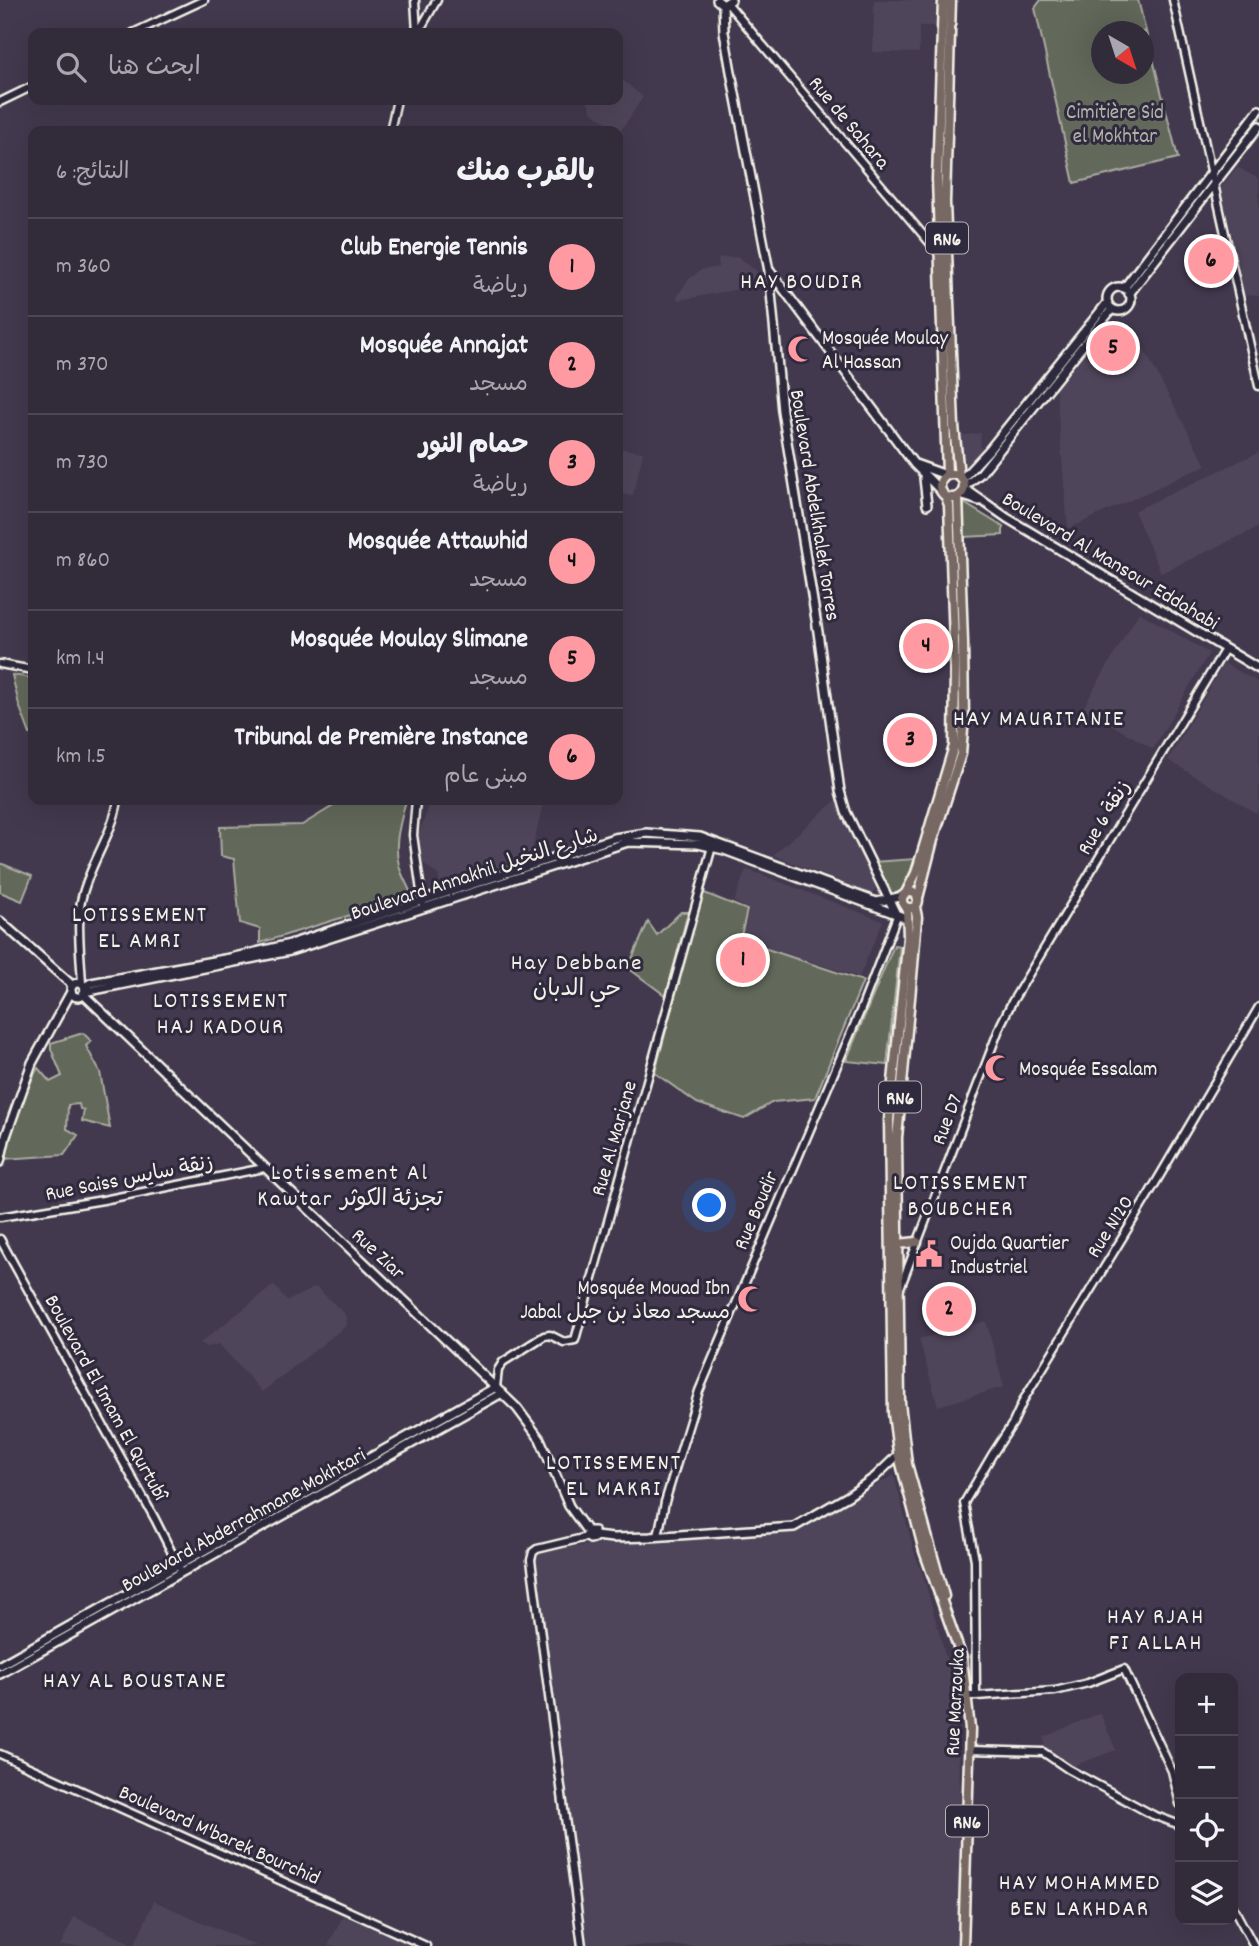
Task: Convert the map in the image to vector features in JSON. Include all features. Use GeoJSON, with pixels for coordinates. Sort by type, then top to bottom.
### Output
{"type":"FeatureCollection","features":[{"type":"Feature","properties":{"kind":"main road","name":"RN6"},"geometry":{"type":"LineString","coordinates":[[943,0],[937,179],[954,426],[961,487],[962,746],[908,921],[897,1138],[898,1244],[893,1413],[927,1550],[950,1612],[950,1619]]}},
{"type":"Feature","properties":{"kind":"main road","name":"RN6"},"geometry":{"type":"LineString","coordinates":[[896,1289],[889,1145],[900,1052],[912,904],[916,873],[954,746],[949,505],[940,484],[946,475],[944,259],[951,0]]}},
{"type":"Feature","properties":{"kind":"main road","name":"Boulevard Abdelkhalek Torres"},"geometry":{"type":"LineString","coordinates":[[724,2],[733,83],[769,271],[782,411],[818,632],[840,791],[845,812],[897,916]]}},
{"type":"Feature","properties":{"kind":"main road"},"geometry":{"type":"LineString","coordinates":[[1110,307],[1120,311],[1127,308],[1130,303],[1127,291],[1259,110]]}},
{"type":"Feature","properties":{"kind":"main road"},"geometry":{"type":"LineString","coordinates":[[1127,291],[1259,126]]}},
{"type":"Feature","properties":{"kind":"main road"},"geometry":{"type":"LineString","coordinates":[[769,271],[914,464],[943,494],[961,487],[981,472],[1110,307]]}},
{"type":"Feature","properties":{"kind":"main road"},"geometry":{"type":"LineString","coordinates":[[1110,307],[1107,295],[1112,289],[1127,291]]}},
{"type":"Feature","properties":{"kind":"main road"},"geometry":{"type":"LineString","coordinates":[[914,464],[946,475],[961,487]]}},
{"type":"Feature","properties":{"kind":"main road"},"geometry":{"type":"LineString","coordinates":[[922,474],[927,505]]}},
{"type":"Feature","properties":{"kind":"main road","name":"Boulevard Al Mansour Eddahabi"},"geometry":{"type":"LineString","coordinates":[[961,487],[1259,669]]}},
{"type":"Feature","properties":{"kind":"main road","name":"Boulevard Annakhil شارع النخيل"},"geometry":{"type":"LineString","coordinates":[[79,990],[290,951],[423,905],[628,842],[712,844],[871,900],[912,904]]}},
{"type":"Feature","properties":{"kind":"main road","name":"Boulevard Annakhil شارع النخيل"},"geometry":{"type":"LineString","coordinates":[[712,844],[908,921]]}},
{"type":"Feature","properties":{"kind":"main road","name":"Rue Boudir"},"geometry":{"type":"LineString","coordinates":[[897,916],[912,904]]}},
{"type":"Feature","properties":{"kind":"main road","name":"Rue Ziar"},"geometry":{"type":"LineString","coordinates":[[0,921],[79,990],[499,1390],[522,1414],[540,1439],[569,1506],[590,1535]]}},
{"type":"Feature","properties":{"kind":"main road"},"geometry":{"type":"LineString","coordinates":[[0,1162],[6,1136],[32,1063],[64,1007],[79,990]]}},
{"type":"Feature","properties":{"kind":"main road"},"geometry":{"type":"LineString","coordinates":[[898,1244],[916,1242]]}},
{"type":"Feature","properties":{"kind":"main road","name":"Boulevard Abderrahmane Mokhtari"},"geometry":{"type":"LineString","coordinates":[[0,1674],[499,1390]]}},
{"type":"Feature","properties":{"kind":"main road"},"geometry":{"type":"LineString","coordinates":[[590,1535],[621,1538],[794,1527],[840,1502],[887,1467],[901,1451]]}},
{"type":"Feature","properties":{"kind":"main road","name":"RN6"},"geometry":{"type":"LineString","coordinates":[[904,1464],[928,1541],[928,1563],[950,1619],[972,1696]]}},
{"type":"Feature","properties":{"kind":"main road"},"geometry":{"type":"LineString","coordinates":[[887,1467],[904,1464]]}},
{"type":"Feature","properties":{"kind":"main road","name":"Boulevard Abderrahmane Mokhtari"},"geometry":{"type":"LineString","coordinates":[[0,1665],[180,1570]]}},
{"type":"Feature","properties":{"kind":"main road","name":"Rue Marzouka"},"geometry":{"type":"LineString","coordinates":[[963,1946],[972,1696]]}},
{"type":"Feature","properties":{"kind":"street"},"geometry":{"type":"LineString","coordinates":[[144,28],[203,0]]}},
{"type":"Feature","properties":{"kind":"street"},"geometry":{"type":"LineString","coordinates":[[415,0],[417,28]]}},
{"type":"Feature","properties":{"kind":"street"},"geometry":{"type":"LineString","coordinates":[[420,28],[437,0]]}},
{"type":"Feature","properties":{"kind":"street"},"geometry":{"type":"LineString","coordinates":[[1172,0],[1259,386]]}},
{"type":"Feature","properties":{"kind":"street","name":"Rue de Sahara"},"geometry":{"type":"LineString","coordinates":[[724,2],[944,259]]}},
{"type":"Feature","properties":{"kind":"street"},"geometry":{"type":"LineString","coordinates":[[0,102],[28,88]]}},
{"type":"Feature","properties":{"kind":"street"},"geometry":{"type":"LineString","coordinates":[[391,126],[396,105]]}},
{"type":"Feature","properties":{"kind":"street","name":"Rue 6 زنقة"},"geometry":{"type":"LineString","coordinates":[[1012,1002],[1225,649]]}},
{"type":"Feature","properties":{"kind":"street"},"geometry":{"type":"LineString","coordinates":[[0,664],[28,669]]}},
{"type":"Feature","properties":{"kind":"street"},"geometry":{"type":"LineString","coordinates":[[79,990],[80,903],[117,805]]}},
{"type":"Feature","properties":{"kind":"street"},"geometry":{"type":"LineString","coordinates":[[416,805],[413,835],[423,905]]}},
{"type":"Feature","properties":{"kind":"street","name":"Rue Al Marjane"},"geometry":{"type":"LineString","coordinates":[[499,1390],[498,1370],[503,1362],[550,1335],[564,1342],[575,1340],[712,844]]}},
{"type":"Feature","properties":{"kind":"street","name":"Rue Boudir"},"geometry":{"type":"LineString","coordinates":[[658,1536],[665,1502],[711,1360],[861,1009],[897,916]]}},
{"type":"Feature","properties":{"kind":"street","name":"Rue D7"},"geometry":{"type":"LineString","coordinates":[[896,1289],[1012,1002]]}},
{"type":"Feature","properties":{"kind":"street","name":"Rue N120"},"geometry":{"type":"LineString","coordinates":[[964,1503],[1259,1007]]}},
{"type":"Feature","properties":{"kind":"street","name":"Rue Saiss زنقة سايس"},"geometry":{"type":"LineString","coordinates":[[0,1217],[264,1168]]}},
{"type":"Feature","properties":{"kind":"street","name":"Boulevard El Imam El Qurtubî"},"geometry":{"type":"LineString","coordinates":[[0,1239],[180,1570]]}},
{"type":"Feature","properties":{"kind":"street","name":"Rue Marzouka"},"geometry":{"type":"LineString","coordinates":[[964,1503],[975,1560],[972,1696]]}},
{"type":"Feature","properties":{"kind":"street"},"geometry":{"type":"LineString","coordinates":[[582,1946],[531,1556],[537,1549],[590,1535]]}},
{"type":"Feature","properties":{"kind":"street"},"geometry":{"type":"LineString","coordinates":[[972,1696],[1055,1691],[1088,1683],[1124,1669],[1175,1779],[1179,1799]]}},
{"type":"Feature","properties":{"kind":"street"},"geometry":{"type":"LineString","coordinates":[[969,1751],[1043,1752],[1068,1769],[1153,1815],[1175,1823]]}},
{"type":"Feature","properties":{"kind":"street","name":"Boulevard M'barek Bourchid"},"geometry":{"type":"LineString","coordinates":[[0,1754],[426,1946]]}},
{"type":"Feature","properties":{"kind":"street"},"geometry":{"type":"LineString","coordinates":[[1238,1916],[1254,1946]]}},
{"type":"Feature","properties":{"kind":"shaded area"},"geometry":{"type":"Polygon","coordinates":[[[874,0],[935,0],[935,26],[919,26],[919,53],[873,52],[874,0]]]}},
{"type":"Feature","properties":{"kind":"shaded area"},"geometry":{"type":"Polygon","coordinates":[[[623,80],[643,97],[623,127],[612,126],[591,111],[589,105],[623,105],[623,80]]]}},
{"type":"Feature","properties":{"kind":"shaded area"},"geometry":{"type":"Polygon","coordinates":[[[1237,167],[1259,179],[1259,296],[1245,295],[1221,188],[1237,167]]]}},
{"type":"Feature","properties":{"kind":"shaded area"},"geometry":{"type":"Polygon","coordinates":[[[738,257],[763,276],[749,279],[750,287],[680,300],[676,298],[688,280],[701,270],[719,267],[718,258],[738,257]]]}},
{"type":"Feature","properties":{"kind":"shaded area"},"geometry":{"type":"Polygon","coordinates":[[[1141,344],[1206,465],[1068,529],[1056,389],[1086,353],[1103,374],[1141,344]]]}},
{"type":"Feature","properties":{"kind":"shaded area"},"geometry":{"type":"Polygon","coordinates":[[[981,433],[980,447],[983,448],[970,466],[958,469],[957,436],[981,433]]]}},
{"type":"Feature","properties":{"kind":"shaded area"},"geometry":{"type":"Polygon","coordinates":[[[623,449],[643,452],[633,496],[623,495],[623,449]]]}},
{"type":"Feature","properties":{"kind":"shaded area"},"geometry":{"type":"Polygon","coordinates":[[[1259,452],[1259,527],[1161,573],[1134,511],[1259,452]]]}},
{"type":"Feature","properties":{"kind":"shaded area"},"geometry":{"type":"Polygon","coordinates":[[[1139,612],[1209,653],[1153,749],[1083,708],[1139,612]]]}},
{"type":"Feature","properties":{"kind":"shaded area"},"geometry":{"type":"Polygon","coordinates":[[[1224,663],[1259,683],[1259,807],[1256,813],[1168,760],[1224,663]]]}},
{"type":"Feature","properties":{"kind":"shaded area"},"geometry":{"type":"Polygon","coordinates":[[[836,800],[876,888],[872,894],[773,855],[836,800]]]}},
{"type":"Feature","properties":{"kind":"shaded area"},"geometry":{"type":"Polygon","coordinates":[[[429,805],[543,805],[530,859],[439,890],[439,876],[421,861],[418,836],[429,805]]]}},
{"type":"Feature","properties":{"kind":"shaded area"},"geometry":{"type":"Polygon","coordinates":[[[746,869],[883,921],[859,977],[741,939],[749,909],[734,902],[746,869]]]}},
{"type":"Feature","properties":{"kind":"shaded area"},"geometry":{"type":"Polygon","coordinates":[[[274,1285],[287,1301],[316,1287],[345,1314],[347,1325],[262,1392],[219,1344],[208,1347],[200,1343],[274,1285]]]}},
{"type":"Feature","properties":{"kind":"shaded area"},"geometry":{"type":"Polygon","coordinates":[[[986,1321],[1004,1387],[938,1406],[919,1339],[986,1321]]]}},
{"type":"Feature","properties":{"kind":"shaded area"},"geometry":{"type":"Polygon","coordinates":[[[894,1475],[955,1690],[962,1834],[957,1946],[587,1946],[534,1552],[595,1544],[805,1527],[894,1475]]]}},
{"type":"Feature","properties":{"kind":"shaded area"},"geometry":{"type":"Polygon","coordinates":[[[1100,1713],[1116,1750],[1067,1768],[1045,1750],[1044,1737],[1100,1713]]]}},
{"type":"Feature","properties":{"kind":"shaded area"},"geometry":{"type":"Polygon","coordinates":[[[154,1901],[257,1946],[134,1946],[154,1901]]]}},
{"type":"Feature","properties":{"kind":"shaded area"},"geometry":{"type":"Polygon","coordinates":[[[343,1916],[413,1946],[328,1946],[343,1916]]]}},
{"type":"Feature","properties":{"kind":"shaded area"},"geometry":{"type":"Polygon","coordinates":[[[74,1917],[129,1942],[127,1946],[60,1946],[74,1917]]]}},
{"type":"Feature","properties":{"kind":"green space","name":"Cimitière Sid el Mokhtar"},"geometry":{"type":"Polygon","coordinates":[[[1041,0],[1138,0],[1143,21],[1091,21],[1091,84],[1154,84],[1154,63],[1178,158],[1074,183],[1035,8],[1041,0]]]}},
{"type":"Feature","properties":{"kind":"green space"},"geometry":{"type":"Polygon","coordinates":[[[964,503],[1003,527],[1003,535],[964,537],[964,503]]]}},
{"type":"Feature","properties":{"kind":"green space"},"geometry":{"type":"Polygon","coordinates":[[[12,675],[28,677],[28,729],[12,675]]]}},
{"type":"Feature","properties":{"kind":"green space"},"geometry":{"type":"Polygon","coordinates":[[[405,805],[398,832],[397,857],[412,896],[260,943],[260,929],[240,923],[234,859],[221,856],[220,827],[302,825],[333,806],[405,805]]]}},
{"type":"Feature","properties":{"kind":"green space"},"geometry":{"type":"Polygon","coordinates":[[[915,859],[904,889],[894,896],[887,894],[873,862],[915,859]]]}},
{"type":"Feature","properties":{"kind":"green space"},"geometry":{"type":"Polygon","coordinates":[[[0,863],[32,876],[22,901],[0,892],[0,863]]]}},
{"type":"Feature","properties":{"kind":"green space"},"geometry":{"type":"Polygon","coordinates":[[[702,892],[747,910],[740,940],[863,981],[815,1098],[773,1102],[744,1119],[697,1103],[655,1073],[702,892]]]}},
{"type":"Feature","properties":{"kind":"green space"},"geometry":{"type":"Polygon","coordinates":[[[681,912],[688,912],[666,996],[628,968],[648,922],[657,935],[681,912]]]}},
{"type":"Feature","properties":{"kind":"green space"},"geometry":{"type":"Polygon","coordinates":[[[894,945],[900,946],[887,1065],[846,1061],[894,945]]]}},
{"type":"Feature","properties":{"kind":"green space"},"geometry":{"type":"Polygon","coordinates":[[[83,1033],[91,1041],[86,1046],[100,1072],[110,1128],[82,1121],[84,1110],[80,1109],[79,1104],[68,1105],[67,1129],[78,1135],[64,1155],[4,1159],[21,1105],[38,1068],[50,1082],[62,1076],[51,1043],[83,1033]]]}},
{"type":"Feature","properties":{"kind":"place","name":"Tribunal de Première Instance"},"geometry":{"type":"Point","coordinates":[1211,261]}},
{"type":"Feature","properties":{"kind":"place","name":"Mosquée Moulay Slimane"},"geometry":{"type":"Point","coordinates":[1113,348]}},
{"type":"Feature","properties":{"kind":"place","name":"Mosquée Moulay Al Hassan"},"geometry":{"type":"Point","coordinates":[801,349]}},
{"type":"Feature","properties":{"kind":"place","name":"Mosquée Attawhid"},"geometry":{"type":"Point","coordinates":[926,646]}},
{"type":"Feature","properties":{"kind":"place","name":"حمام النور"},"geometry":{"type":"Point","coordinates":[910,740]}},
{"type":"Feature","properties":{"kind":"place","name":"Club Energie Tennis"},"geometry":{"type":"Point","coordinates":[743,960]}},
{"type":"Feature","properties":{"kind":"place","name":"Mosquée Essalam"},"geometry":{"type":"Point","coordinates":[998,1068]}},
{"type":"Feature","properties":{"kind":"place","name":"Oujda Quartier Industriel"},"geometry":{"type":"Point","coordinates":[929,1254]}},
{"type":"Feature","properties":{"kind":"place","name":"Mosquée Mouad Ibn Jabal مسجد معاذ بن جبل"},"geometry":{"type":"Point","coordinates":[751,1299]}},
{"type":"Feature","properties":{"kind":"place","name":"Mosquée Annajat"},"geometry":{"type":"Point","coordinates":[949,1309]}},
{"type":"Feature","properties":{"kind":"district","name":"HAY BOUDIR"},"geometry":{"type":"Point","coordinates":[802,280]}},
{"type":"Feature","properties":{"kind":"district","name":"HAY MAURITANIE"},"geometry":{"type":"Point","coordinates":[1039,717]}},
{"type":"Feature","properties":{"kind":"district","name":"LOTISSEMENT EL AMRI"},"geometry":{"type":"Point","coordinates":[140,926]}},
{"type":"Feature","properties":{"kind":"district","name":"Hay Debbane حي الدبان"},"geometry":{"type":"Point","coordinates":[577,974]}},
{"type":"Feature","properties":{"kind":"district","name":"LOTISSEMENT HAJ KADOUR"},"geometry":{"type":"Point","coordinates":[221,1012]}},
{"type":"Feature","properties":{"kind":"district","name":"Lotissement Al Kawtar تجزئة الكوثر"},"geometry":{"type":"Point","coordinates":[350,1184]}},
{"type":"Feature","properties":{"kind":"district","name":"LOTISSEMENT BOUBCHER"},"geometry":{"type":"Point","coordinates":[961,1194]}},
{"type":"Feature","properties":{"kind":"district","name":"LOTISSEMENT EL MAKRI"},"geometry":{"type":"Point","coordinates":[614,1474]}},
{"type":"Feature","properties":{"kind":"district","name":"HAY RJAH FI ALLAH"},"geometry":{"type":"Point","coordinates":[1156,1628]}},
{"type":"Feature","properties":{"kind":"district","name":"HAY AL BOUSTANE"},"geometry":{"type":"Point","coordinates":[135,1679]}},
{"type":"Feature","properties":{"kind":"district","name":"HAY MOHAMMED BEN LAKHDAR"},"geometry":{"type":"Point","coordinates":[1080,1894]}}]}
